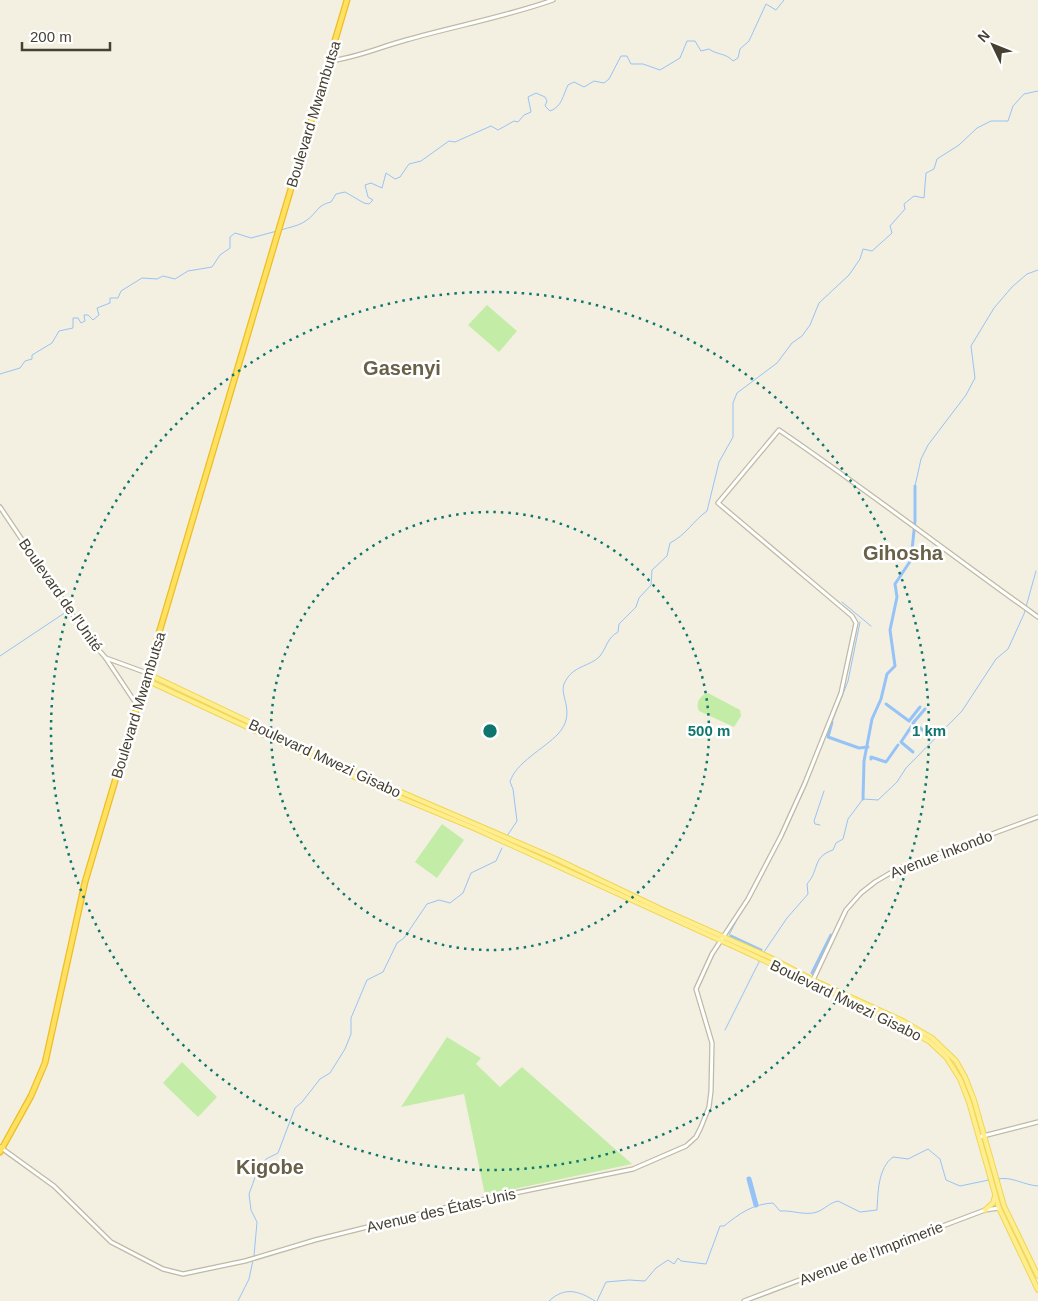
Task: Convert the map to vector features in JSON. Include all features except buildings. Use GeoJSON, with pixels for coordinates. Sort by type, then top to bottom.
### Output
{"type":"FeatureCollection","features":[{"type":"Feature","properties":{"kind":"highway","name":"Boulevard Mwambutsa"},"geometry":{"type":"LineString","coordinates":[[0,1150],[31,1096],[45,1063],[76,916],[347,0]]}},
{"type":"Feature","properties":{"kind":"main road","name":"Boulevard Mwezi Gisabo"},"geometry":{"type":"LineString","coordinates":[[148,674],[257,729],[502,841],[616,888],[723,939],[766,962],[910,1025],[932,1038],[956,1061],[972,1101],[1001,1207],[1038,1290]]}},
{"type":"Feature","properties":{"kind":"main road","name":"Boulevard Mwezi Gisabo"},"geometry":{"type":"LineString","coordinates":[[146,680],[505,837],[513,844],[614,893],[723,939],[769,956],[812,981]]}},
{"type":"Feature","properties":{"kind":"main road"},"geometry":{"type":"LineString","coordinates":[[614,893],[616,888]]}},
{"type":"Feature","properties":{"kind":"main road"},"geometry":{"type":"LineString","coordinates":[[773,965],[776,960]]}},
{"type":"Feature","properties":{"kind":"main road"},"geometry":{"type":"LineString","coordinates":[[985,1210],[993,1203],[996,1193]]}},
{"type":"Feature","properties":{"kind":"main road","name":"Boulevard Mwezi Gisabo"},"geometry":{"type":"LineString","coordinates":[[1001,1207],[1038,1276]]}},
{"type":"Feature","properties":{"kind":"street"},"geometry":{"type":"LineString","coordinates":[[329,61],[350,58],[406,40],[458,28],[553,0]]}},
{"type":"Feature","properties":{"kind":"street","name":"Avenue des États-Unis"},"geometry":{"type":"LineString","coordinates":[[0,1150],[10,1153],[54,1186],[111,1242],[164,1269],[182,1274],[245,1261],[456,1205],[633,1169],[689,1144],[697,1136],[705,1118],[712,1091],[712,1045],[696,990],[711,956],[743,908],[774,850],[805,783],[841,693],[856,623],[852,616],[718,502],[779,430],[852,480],[912,527],[1038,617]]}},
{"type":"Feature","properties":{"kind":"street","name":"Boulevard de l'Unité"},"geometry":{"type":"LineString","coordinates":[[0,507],[89,639],[105,657],[138,706]]}},
{"type":"Feature","properties":{"kind":"street","name":"Boulevard de l'Unité"},"geometry":{"type":"LineString","coordinates":[[105,657],[148,674]]}},
{"type":"Feature","properties":{"kind":"street","name":"Avenue Inkondo"},"geometry":{"type":"LineString","coordinates":[[812,981],[846,910],[861,893],[875,882],[897,869],[1038,817]]}},
{"type":"Feature","properties":{"kind":"street"},"geometry":{"type":"LineString","coordinates":[[981,1136],[1038,1122]]}},
{"type":"Feature","properties":{"kind":"street","name":"Avenue de l'Imprimerie"},"geometry":{"type":"LineString","coordinates":[[744,1301],[985,1210],[1001,1207]]}},
{"type":"Feature","properties":{"kind":"green space"},"geometry":{"type":"Polygon","coordinates":[[[487,305],[517,331],[499,352],[468,325],[487,305]]]}},
{"type":"Feature","properties":{"kind":"green space"},"geometry":{"type":"Polygon","coordinates":[[[708,693],[740,710],[741,716],[734,727],[699,711],[699,700],[708,693]]]}},
{"type":"Feature","properties":{"kind":"green space"},"geometry":{"type":"Polygon","coordinates":[[[442,824],[464,840],[437,878],[415,862],[442,824]]]}},
{"type":"Feature","properties":{"kind":"green space"},"geometry":{"type":"Polygon","coordinates":[[[447,1037],[481,1058],[476,1064],[500,1087],[522,1067],[632,1164],[485,1195],[464,1094],[401,1107],[447,1037]]]}},
{"type":"Feature","properties":{"kind":"green space"},"geometry":{"type":"Polygon","coordinates":[[[182,1062],[217,1097],[198,1117],[163,1083],[182,1062]]]}},
{"type":"Feature","properties":{"kind":"waterway"},"geometry":{"type":"LineString","coordinates":[[281,230],[304,222],[320,207],[331,202],[336,194],[345,192],[369,204],[373,200],[368,197],[365,185],[371,183],[382,188],[386,173],[395,179],[400,177],[409,164],[421,161],[449,141],[455,142],[491,126],[498,130],[514,121],[518,122],[524,115],[531,112],[528,97],[536,93],[545,97],[547,101],[545,106],[550,111],[554,109],[562,100],[568,85],[574,82],[584,87],[594,81],[604,83],[609,79],[621,56],[627,56],[631,64],[643,64],[660,70],[680,58],[687,41],[695,41],[701,51],[709,49],[733,61],[738,58],[740,49],[749,41],[766,4],[776,10],[784,0]]}},
{"type":"Feature","properties":{"kind":"waterway"},"geometry":{"type":"LineString","coordinates":[[507,836],[517,821],[513,789],[510,782],[518,768],[558,734],[564,726],[567,712],[563,689],[567,678],[576,670],[600,656],[609,640],[618,632],[619,624],[636,607],[639,598],[651,585],[652,570],[667,556],[670,543],[681,536],[707,511],[719,462],[733,437],[733,403],[737,393],[777,363],[792,343],[802,336],[810,325],[819,303],[849,275],[860,259],[863,249],[872,251],[892,233],[890,226],[905,209],[904,204],[914,196],[924,198],[926,173],[934,169],[937,159],[959,145],[977,128],[991,121],[1008,121],[1013,106],[1024,94],[1038,91]]}},
{"type":"Feature","properties":{"kind":"waterway"},"geometry":{"type":"LineString","coordinates":[[0,374],[20,368],[25,361],[32,359],[32,355],[52,343],[59,331],[73,328],[73,318],[78,318],[81,323],[85,321],[84,315],[88,315],[93,320],[99,315],[97,308],[110,303],[110,298],[118,298],[121,291],[142,278],[157,279],[163,276],[175,279],[188,271],[212,267],[220,255],[230,248],[230,237],[235,233],[251,238],[277,231]]}},
{"type":"Feature","properties":{"kind":"waterway"},"geometry":{"type":"LineString","coordinates":[[915,486],[921,459],[928,445],[966,395],[975,378],[971,346],[994,308],[1012,287],[1027,274],[1038,270]]}},
{"type":"Feature","properties":{"kind":"waterway"},"geometry":{"type":"LineString","coordinates":[[863,799],[864,761],[872,719],[881,699],[887,674],[895,666],[890,630],[897,597],[895,584],[911,560],[915,521],[915,486]]}},
{"type":"Feature","properties":{"kind":"waterway"},"geometry":{"type":"LineString","coordinates":[[764,952],[787,918],[808,894],[807,884],[819,860],[826,853],[833,850],[836,843],[843,839],[848,819],[863,799],[878,800],[897,782],[906,768],[962,711],[996,659],[1008,649],[1024,614],[1036,571]]}},
{"type":"Feature","properties":{"kind":"waterway"},"geometry":{"type":"LineString","coordinates":[[842,602],[871,626]]}},
{"type":"Feature","properties":{"kind":"waterway"},"geometry":{"type":"LineString","coordinates":[[0,656],[69,610]]}},
{"type":"Feature","properties":{"kind":"waterway"},"geometry":{"type":"LineString","coordinates":[[832,722],[848,681],[860,622]]}},
{"type":"Feature","properties":{"kind":"waterway"},"geometry":{"type":"LineString","coordinates":[[886,704],[909,721],[920,707]]}},
{"type":"Feature","properties":{"kind":"waterway"},"geometry":{"type":"LineString","coordinates":[[925,709],[913,723],[927,733]]}},
{"type":"Feature","properties":{"kind":"waterway"},"geometry":{"type":"LineString","coordinates":[[832,722],[828,737],[859,748],[868,747]]}},
{"type":"Feature","properties":{"kind":"waterway"},"geometry":{"type":"LineString","coordinates":[[911,727],[901,742],[913,752]]}},
{"type":"Feature","properties":{"kind":"waterway"},"geometry":{"type":"LineString","coordinates":[[815,761],[823,743]]}},
{"type":"Feature","properties":{"kind":"waterway"},"geometry":{"type":"LineString","coordinates":[[871,759],[871,757],[886,762],[898,745]]}},
{"type":"Feature","properties":{"kind":"waterway"},"geometry":{"type":"LineString","coordinates":[[820,825],[815,824],[814,821],[824,791]]}},
{"type":"Feature","properties":{"kind":"waterway"},"geometry":{"type":"LineString","coordinates":[[788,825],[795,808]]}},
{"type":"Feature","properties":{"kind":"waterway"},"geometry":{"type":"LineString","coordinates":[[254,1256],[257,1222],[251,1210],[249,1194],[257,1172],[266,1159],[278,1153],[295,1108],[320,1079],[330,1073],[345,1049],[351,1034],[351,1018],[367,980],[383,972],[397,943],[404,938],[427,904],[439,900],[450,903],[463,893],[471,873],[496,861],[502,848]]}},
{"type":"Feature","properties":{"kind":"waterway"},"geometry":{"type":"LineString","coordinates":[[729,935],[742,910]]}},
{"type":"Feature","properties":{"kind":"waterway"},"geometry":{"type":"LineString","coordinates":[[812,973],[831,935]]}},
{"type":"Feature","properties":{"kind":"waterway"},"geometry":{"type":"LineString","coordinates":[[731,936],[761,950]]}},
{"type":"Feature","properties":{"kind":"waterway"},"geometry":{"type":"LineString","coordinates":[[725,1030],[760,960]]}},
{"type":"Feature","properties":{"kind":"waterway"},"geometry":{"type":"LineString","coordinates":[[597,1301],[606,1282],[645,1281],[656,1268],[668,1260],[674,1264],[678,1258],[681,1261],[706,1264],[720,1226],[724,1226],[741,1213],[759,1205],[773,1203],[780,1211],[808,1213],[817,1212],[838,1201],[860,1212],[877,1210],[879,1188],[884,1167],[893,1157],[908,1159],[928,1149],[940,1159],[946,1180],[960,1186],[989,1180]]}},
{"type":"Feature","properties":{"kind":"waterway"},"geometry":{"type":"LineString","coordinates":[[998,1179],[1003,1178],[1038,1186]]}},
{"type":"Feature","properties":{"kind":"waterway"},"geometry":{"type":"LineString","coordinates":[[749,1179],[756,1205]]}},
{"type":"Feature","properties":{"kind":"waterway"},"geometry":{"type":"LineString","coordinates":[[238,1301],[249,1279],[253,1260]]}},
{"type":"Feature","properties":{"kind":"waterway"},"geometry":{"type":"LineString","coordinates":[[549,1301],[555,1296],[566,1292],[578,1293],[595,1301]]}},
{"type":"Feature","properties":{"kind":"district","name":"Gasenyi"},"geometry":{"type":"Point","coordinates":[402,368]}},
{"type":"Feature","properties":{"kind":"district","name":"Gihosha"},"geometry":{"type":"Point","coordinates":[903,553]}},
{"type":"Feature","properties":{"kind":"district","name":"Kigobe"},"geometry":{"type":"Point","coordinates":[270,1167]}}]}
